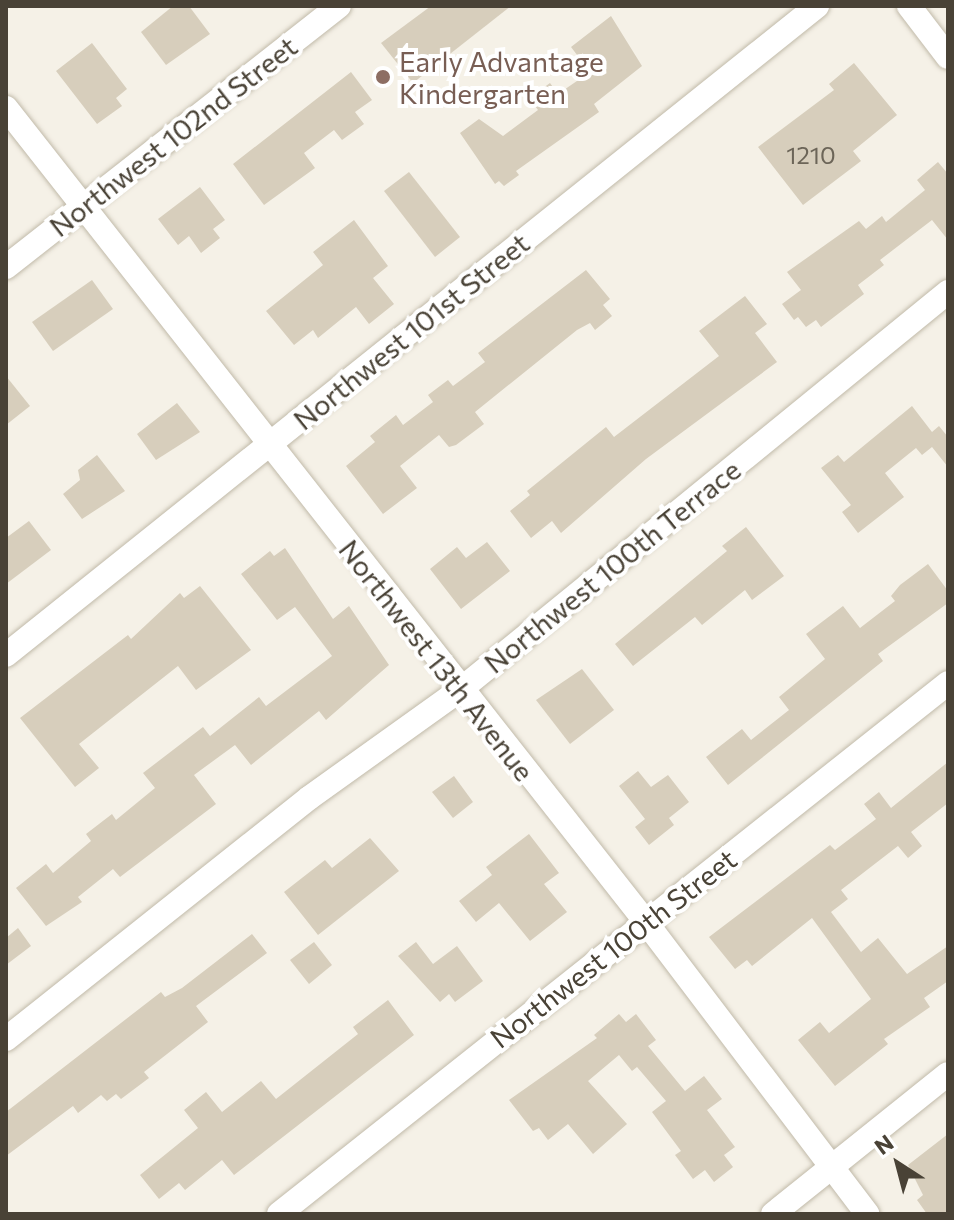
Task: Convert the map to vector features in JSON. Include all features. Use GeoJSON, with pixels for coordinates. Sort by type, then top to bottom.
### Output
{"type":"FeatureCollection","features":[{"type":"Feature","properties":{"kind":"street","name":"Northwest 102nd Street"},"geometry":{"type":"LineString","coordinates":[[6,267],[339,6]]}},
{"type":"Feature","properties":{"kind":"street","name":"Northwest 101st Street"},"geometry":{"type":"LineString","coordinates":[[6,655],[817,6]]}},
{"type":"Feature","properties":{"kind":"street"},"geometry":{"type":"LineString","coordinates":[[909,6],[948,57]]}},
{"type":"Feature","properties":{"kind":"street","name":"Northwest 13th Avenue"},"geometry":{"type":"LineString","coordinates":[[6,108],[267,446],[645,921],[867,1214]]}},
{"type":"Feature","properties":{"kind":"street","name":"Northwest 100th Terrace"},"geometry":{"type":"LineString","coordinates":[[6,1039],[309,798],[460,690],[948,292]]}},
{"type":"Feature","properties":{"kind":"street","name":"Northwest 100th Street"},"geometry":{"type":"LineString","coordinates":[[279,1214],[948,683]]}},
{"type":"Feature","properties":{"kind":"street"},"geometry":{"type":"LineString","coordinates":[[773,1214],[948,1074]]}},
{"type":"Feature","properties":{"kind":"building"},"geometry":{"type":"Polygon","coordinates":[[[173,6],[189,6],[210,34],[166,65],[141,32],[173,6]]]}},
{"type":"Feature","properties":{"kind":"building"},"geometry":{"type":"Polygon","coordinates":[[[431,6],[511,6],[413,83],[381,43],[431,6]]]}},
{"type":"Feature","properties":{"kind":"building"},"geometry":{"type":"Polygon","coordinates":[[[611,16],[642,66],[594,104],[599,112],[516,171],[519,175],[504,186],[499,181],[495,184],[460,133],[479,119],[503,136],[538,110],[529,98],[550,83],[558,94],[590,72],[571,47],[611,16]]]}},
{"type":"Feature","properties":{"kind":"building"},"geometry":{"type":"Polygon","coordinates":[[[92,43],[127,89],[116,98],[122,106],[97,124],[56,71],[92,43]]]}},
{"type":"Feature","properties":{"kind":"building"},"geometry":{"type":"Polygon","coordinates":[[[854,63],[897,115],[853,151],[861,161],[803,205],[758,147],[834,90],[829,84],[854,63]]]}},
{"type":"Feature","properties":{"kind":"building"},"geometry":{"type":"Polygon","coordinates":[[[351,72],[372,100],[355,112],[364,124],[342,140],[334,130],[304,153],[315,168],[264,205],[233,164],[351,72]]]}},
{"type":"Feature","properties":{"kind":"building"},"geometry":{"type":"Polygon","coordinates":[[[938,162],[948,174],[948,240],[932,220],[880,260],[884,265],[858,285],[864,294],[821,327],[816,320],[806,327],[798,317],[794,320],[782,304],[801,290],[787,272],[859,221],[866,229],[882,216],[886,222],[925,190],[917,180],[938,162]]]}},
{"type":"Feature","properties":{"kind":"building"},"geometry":{"type":"Polygon","coordinates":[[[409,172],[460,237],[435,257],[384,191],[409,172]]]}},
{"type":"Feature","properties":{"kind":"building"},"geometry":{"type":"Polygon","coordinates":[[[200,187],[225,220],[213,229],[220,238],[201,253],[189,236],[178,245],[158,219],[200,187]]]}},
{"type":"Feature","properties":{"kind":"building"},"geometry":{"type":"Polygon","coordinates":[[[354,220],[388,266],[373,278],[394,304],[369,324],[356,307],[318,338],[313,330],[294,345],[266,311],[323,265],[313,252],[354,220]]]}},
{"type":"Feature","properties":{"kind":"building"},"geometry":{"type":"Polygon","coordinates":[[[586,270],[610,299],[603,305],[612,316],[595,330],[590,323],[577,330],[475,412],[484,424],[456,445],[449,447],[439,435],[400,466],[417,488],[383,514],[346,466],[375,442],[370,436],[396,415],[403,425],[433,402],[428,395],[448,380],[453,386],[485,362],[478,353],[586,270]]]}},
{"type":"Feature","properties":{"kind":"building"},"geometry":{"type":"Polygon","coordinates":[[[92,280],[113,309],[53,351],[32,322],[92,280]]]}},
{"type":"Feature","properties":{"kind":"building"},"geometry":{"type":"Polygon","coordinates":[[[745,296],[767,324],[755,333],[777,362],[646,459],[561,533],[552,521],[531,538],[510,511],[530,495],[527,491],[606,427],[614,437],[719,356],[699,331],[745,296]]]}},
{"type":"Feature","properties":{"kind":"building"},"geometry":{"type":"Polygon","coordinates":[[[6,376],[30,406],[6,425],[6,376]]]}},
{"type":"Feature","properties":{"kind":"building"},"geometry":{"type":"Polygon","coordinates":[[[177,403],[200,432],[156,460],[137,434],[177,403]]]}},
{"type":"Feature","properties":{"kind":"building"},"geometry":{"type":"Polygon","coordinates":[[[912,406],[932,432],[939,426],[948,437],[948,467],[932,447],[922,455],[916,448],[885,473],[904,497],[858,533],[842,512],[851,505],[821,468],[838,455],[844,462],[912,406]]]}},
{"type":"Feature","properties":{"kind":"building"},"geometry":{"type":"Polygon","coordinates":[[[97,455],[125,491],[82,519],[63,494],[80,480],[78,470],[97,455]]]}},
{"type":"Feature","properties":{"kind":"building"},"geometry":{"type":"Polygon","coordinates":[[[29,521],[51,550],[6,584],[6,538],[29,521]]]}},
{"type":"Feature","properties":{"kind":"building"},"geometry":{"type":"Polygon","coordinates":[[[746,527],[784,576],[752,600],[745,590],[702,625],[695,617],[633,666],[615,644],[727,551],[722,546],[746,527]]]}},
{"type":"Feature","properties":{"kind":"building"},"geometry":{"type":"Polygon","coordinates":[[[487,542],[510,571],[461,609],[430,569],[457,547],[466,558],[487,542]]]}},
{"type":"Feature","properties":{"kind":"building"},"geometry":{"type":"Polygon","coordinates":[[[285,548],[333,619],[349,606],[389,665],[326,720],[319,711],[251,765],[235,745],[194,775],[216,804],[120,877],[113,869],[78,897],[82,902],[46,926],[16,888],[46,864],[53,873],[91,841],[86,834],[112,814],[116,820],[155,788],[143,773],[203,727],[210,736],[259,697],[266,706],[332,656],[295,607],[277,620],[241,574],[270,551],[274,556],[285,548]]]}},
{"type":"Feature","properties":{"kind":"building"},"geometry":{"type":"Polygon","coordinates":[[[928,564],[948,591],[948,603],[878,654],[883,661],[728,785],[706,757],[742,729],[751,740],[789,710],[779,697],[825,659],[806,634],[843,606],[860,628],[895,601],[891,596],[900,585],[928,564]]]}},
{"type":"Feature","properties":{"kind":"building"},"geometry":{"type":"Polygon","coordinates":[[[200,586],[251,650],[196,690],[178,666],[79,744],[99,768],[75,787],[20,718],[128,635],[131,639],[180,593],[184,598],[200,586]]]}},
{"type":"Feature","properties":{"kind":"building"},"geometry":{"type":"Polygon","coordinates":[[[582,669],[614,710],[570,744],[536,700],[582,669]]]}},
{"type":"Feature","properties":{"kind":"building"},"geometry":{"type":"Polygon","coordinates":[[[948,762],[948,803],[911,832],[922,846],[908,858],[898,846],[841,890],[848,899],[831,912],[861,952],[878,938],[907,974],[948,946],[948,981],[924,998],[930,1007],[884,1039],[888,1044],[835,1086],[798,1040],[820,1022],[829,1033],[871,999],[812,918],[752,966],[747,960],[735,969],[709,937],[830,845],[835,850],[876,819],[864,804],[879,792],[891,808],[948,762]]]}},
{"type":"Feature","properties":{"kind":"building"},"geometry":{"type":"Polygon","coordinates":[[[638,771],[651,787],[668,775],[689,802],[669,818],[674,825],[649,845],[635,827],[645,819],[619,786],[638,771]]]}},
{"type":"Feature","properties":{"kind":"building"},"geometry":{"type":"Polygon","coordinates":[[[454,776],[473,802],[453,818],[432,792],[454,776]]]}},
{"type":"Feature","properties":{"kind":"building"},"geometry":{"type":"Polygon","coordinates":[[[529,834],[559,873],[544,884],[567,912],[530,941],[499,903],[476,922],[459,901],[492,875],[486,867],[529,834]]]}},
{"type":"Feature","properties":{"kind":"building"},"geometry":{"type":"Polygon","coordinates":[[[370,838],[399,871],[318,935],[284,892],[325,860],[332,868],[370,838]]]}},
{"type":"Feature","properties":{"kind":"building"},"geometry":{"type":"Polygon","coordinates":[[[18,928],[31,946],[6,965],[6,938],[18,928]]]}},
{"type":"Feature","properties":{"kind":"building"},"geometry":{"type":"Polygon","coordinates":[[[252,934],[267,953],[196,1006],[208,1022],[144,1072],[149,1078],[121,1099],[116,1094],[107,1101],[101,1095],[78,1113],[73,1106],[6,1156],[6,1112],[161,992],[165,997],[182,988],[252,934]]]}},
{"type":"Feature","properties":{"kind":"building"},"geometry":{"type":"Polygon","coordinates":[[[314,942],[332,965],[309,984],[290,960],[314,942]]]}},
{"type":"Feature","properties":{"kind":"building"},"geometry":{"type":"Polygon","coordinates":[[[416,942],[433,964],[457,946],[483,981],[455,1002],[449,994],[440,1002],[398,956],[416,942]]]}},
{"type":"Feature","properties":{"kind":"building"},"geometry":{"type":"Polygon","coordinates":[[[388,1000],[414,1035],[234,1175],[222,1160],[185,1190],[179,1183],[159,1199],[140,1175],[198,1128],[184,1110],[206,1092],[222,1112],[261,1081],[276,1099],[358,1034],[353,1027],[388,1000]]]}},
{"type":"Feature","properties":{"kind":"building"},"geometry":{"type":"Polygon","coordinates":[[[619,1014],[626,1022],[636,1014],[656,1040],[648,1046],[685,1091],[704,1076],[722,1099],[707,1110],[735,1147],[724,1155],[733,1167],[714,1182],[705,1170],[693,1179],[675,1155],[681,1151],[652,1112],[666,1101],[637,1067],[632,1071],[619,1055],[588,1081],[627,1124],[593,1154],[568,1124],[548,1140],[539,1128],[533,1131],[509,1100],[597,1038],[594,1035],[619,1014]]]}},
{"type":"Feature","properties":{"kind":"building"},"geometry":{"type":"Polygon","coordinates":[[[948,1134],[948,1214],[927,1214],[917,1200],[923,1195],[908,1165],[948,1134]]]}},
{"type":"Feature","properties":{"kind":"place","name":"Early Advantage Kindergarten"},"geometry":{"type":"Point","coordinates":[383,77]}}]}
